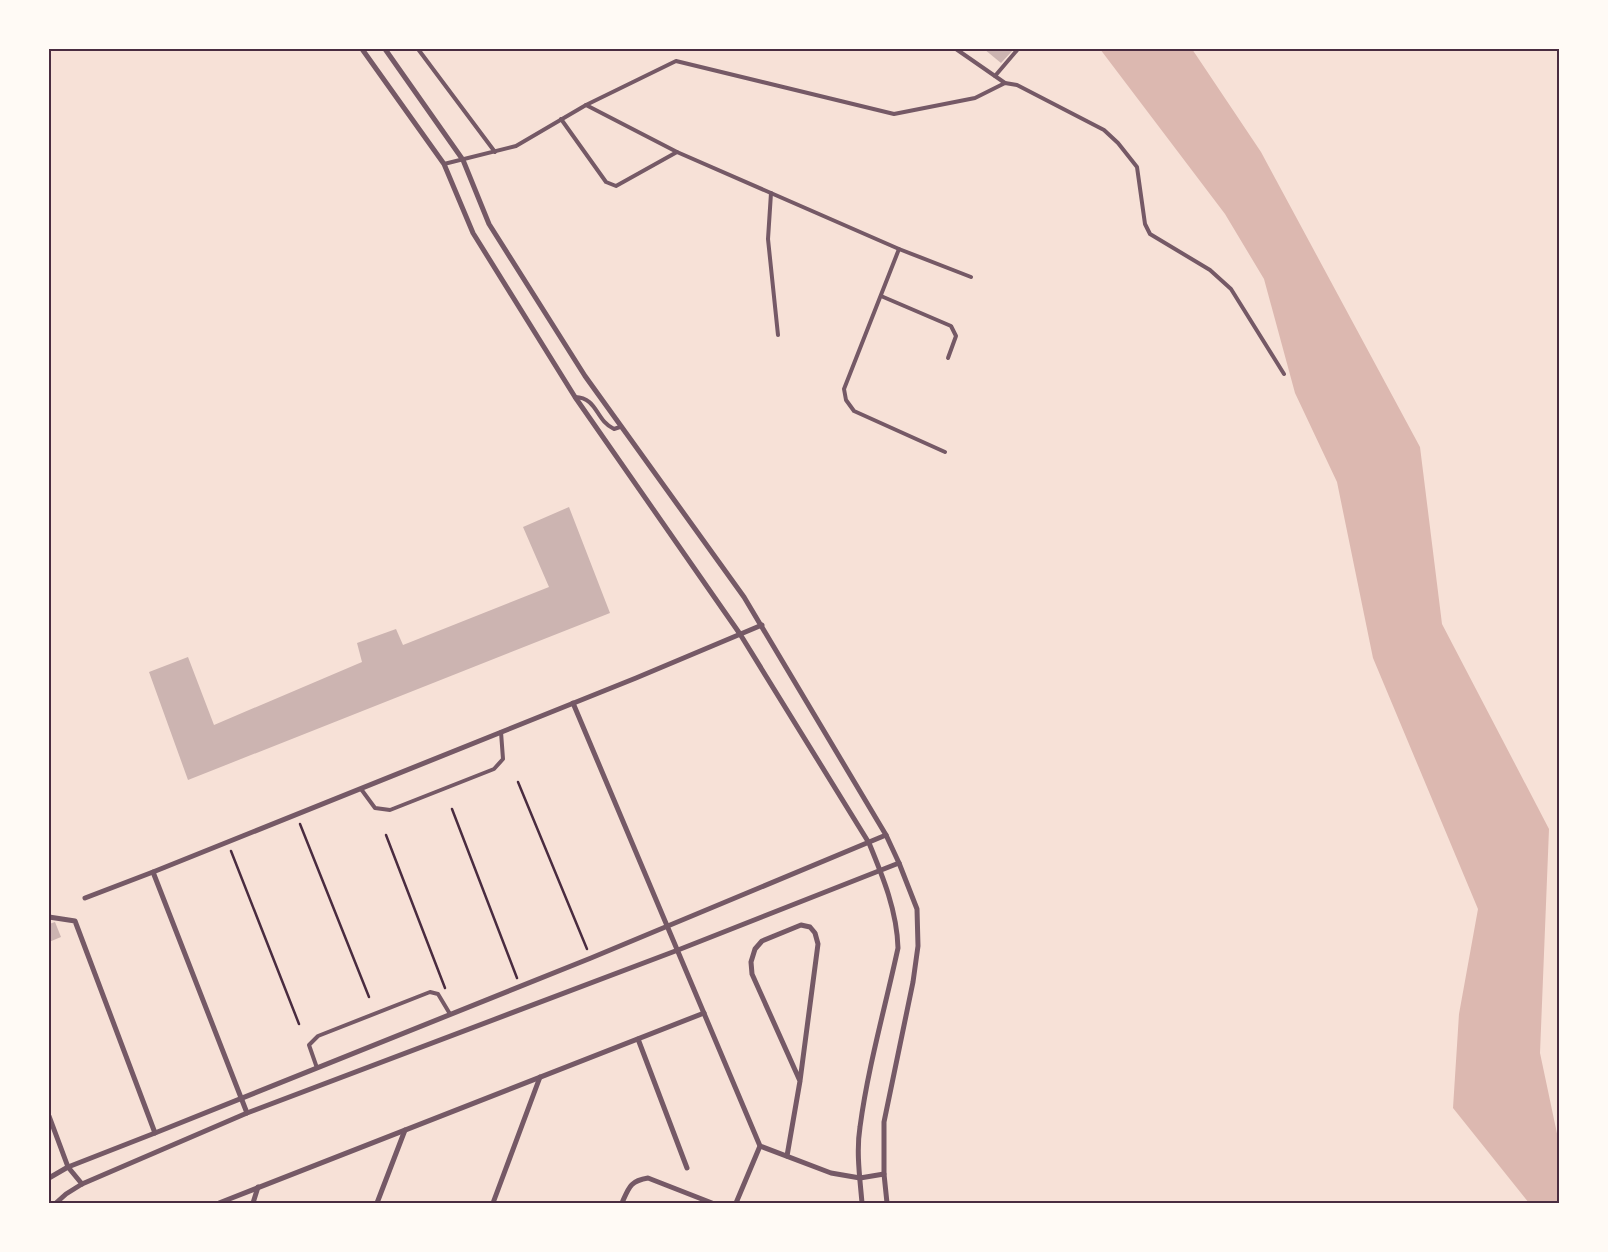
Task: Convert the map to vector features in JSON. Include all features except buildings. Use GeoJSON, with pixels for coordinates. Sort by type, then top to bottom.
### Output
{"type":"FeatureCollection","features":[{"type":"Feature","properties":{"kind":"street"},"geometry":{"type":"LineString","coordinates":[[362,49],[444,164],[473,233],[574,397],[740,634],[869,843],[894,914],[898,930],[898,948],[871,1069],[860,1129],[862,1203]]}},
{"type":"Feature","properties":{"kind":"street"},"geometry":{"type":"LineString","coordinates":[[385,49],[463,160],[489,224],[585,376],[620,427],[744,596],[886,835],[899,863],[917,908],[918,946],[913,982],[884,1122],[886,1203]]}},
{"type":"Feature","properties":{"kind":"street"},"geometry":{"type":"LineString","coordinates":[[85,898],[361,789],[762,625]]}},
{"type":"Feature","properties":{"kind":"street"},"geometry":{"type":"LineString","coordinates":[[573,703],[760,1146],[736,1203]]}},
{"type":"Feature","properties":{"kind":"street"},"geometry":{"type":"LineString","coordinates":[[49,1178],[68,1167],[155,1134],[591,958],[886,835]]}},
{"type":"Feature","properties":{"kind":"street"},"geometry":{"type":"LineString","coordinates":[[56,1203],[82,1184],[247,1113],[678,950],[899,863]]}},
{"type":"Feature","properties":{"kind":"street"},"geometry":{"type":"LineString","coordinates":[[153,872],[247,1113]]}},
{"type":"Feature","properties":{"kind":"street"},"geometry":{"type":"LineString","coordinates":[[49,917],[75,921],[155,1134]]}},
{"type":"Feature","properties":{"kind":"street"},"geometry":{"type":"LineString","coordinates":[[787,1156],[800,1081],[818,944],[815,933],[810,927],[801,925],[762,941],[750,962],[752,974],[800,1081]]}},
{"type":"Feature","properties":{"kind":"street"},"geometry":{"type":"LineString","coordinates":[[219,1203],[704,1013]]}},
{"type":"Feature","properties":{"kind":"street"},"geometry":{"type":"LineString","coordinates":[[638,1038],[687,1168]]}},
{"type":"Feature","properties":{"kind":"street"},"geometry":{"type":"LineString","coordinates":[[493,1203],[540,1077]]}},
{"type":"Feature","properties":{"kind":"street"},"geometry":{"type":"LineString","coordinates":[[49,1116],[68,1167],[82,1184]]}},
{"type":"Feature","properties":{"kind":"street"},"geometry":{"type":"LineString","coordinates":[[377,1203],[405,1130]]}},
{"type":"Feature","properties":{"kind":"street"},"geometry":{"type":"LineString","coordinates":[[760,1146],[831,1173],[860,1178],[884,1174]]}},
{"type":"Feature","properties":{"kind":"street"},"geometry":{"type":"LineString","coordinates":[[622,1203],[628,1186],[637,1180],[648,1178],[712,1203]]}},
{"type":"Feature","properties":{"kind":"street"},"geometry":{"type":"LineString","coordinates":[[253,1203],[258,1187]]}},
{"type":"Feature","properties":{"kind":"lane"},"geometry":{"type":"LineString","coordinates":[[418,49],[495,152]]}},
{"type":"Feature","properties":{"kind":"lane"},"geometry":{"type":"LineString","coordinates":[[956,49],[1006,83],[1017,85],[1104,130],[1118,143],[1138,167],[1145,224],[1150,234],[1210,270],[1231,289],[1284,374]]}},
{"type":"Feature","properties":{"kind":"lane"},"geometry":{"type":"LineString","coordinates":[[996,76],[1018,49]]}},
{"type":"Feature","properties":{"kind":"lane"},"geometry":{"type":"LineString","coordinates":[[444,164],[516,146],[586,105],[676,61],[894,114],[975,98],[1006,83]]}},
{"type":"Feature","properties":{"kind":"lane"},"geometry":{"type":"LineString","coordinates":[[586,105],[677,152],[899,249],[971,277]]}},
{"type":"Feature","properties":{"kind":"lane"},"geometry":{"type":"LineString","coordinates":[[561,119],[606,182],[616,186],[677,152]]}},
{"type":"Feature","properties":{"kind":"lane"},"geometry":{"type":"LineString","coordinates":[[770,193],[768,239],[778,335]]}},
{"type":"Feature","properties":{"kind":"lane"},"geometry":{"type":"LineString","coordinates":[[899,249],[844,389],[846,400],[854,411],[945,452]]}},
{"type":"Feature","properties":{"kind":"lane"},"geometry":{"type":"LineString","coordinates":[[880,296],[951,326],[956,336],[948,358]]}},
{"type":"Feature","properties":{"kind":"lane"},"geometry":{"type":"LineString","coordinates":[[574,397],[585,398],[591,402],[607,425],[614,429],[620,427]]}},
{"type":"Feature","properties":{"kind":"lane"},"geometry":{"type":"LineString","coordinates":[[361,789],[376,808],[390,810],[458,784],[494,769],[503,759],[501,732]]}},
{"type":"Feature","properties":{"kind":"lane"},"geometry":{"type":"LineString","coordinates":[[316,1068],[309,1045],[318,1036],[349,1023],[430,992],[438,994],[450,1014]]}},
{"type":"Feature","properties":{"kind":"path"},"geometry":{"type":"LineString","coordinates":[[518,782],[591,958]]}},
{"type":"Feature","properties":{"kind":"path"},"geometry":{"type":"LineString","coordinates":[[452,808],[520,986]]}},
{"type":"Feature","properties":{"kind":"path"},"geometry":{"type":"LineString","coordinates":[[296,814],[369,997]]}},
{"type":"Feature","properties":{"kind":"path"},"geometry":{"type":"LineString","coordinates":[[386,835],[448,995]]}},
{"type":"Feature","properties":{"kind":"path"},"geometry":{"type":"LineString","coordinates":[[227,842],[299,1024]]}},
{"type":"Feature","properties":{"kind":"shaded area"},"geometry":{"type":"Polygon","coordinates":[[[1100,49],[1192,49],[1261,152],[1420,447],[1442,624],[1549,829],[1540,1053],[1559,1143],[1559,1203],[1529,1203],[1453,1108],[1459,1014],[1478,909],[1373,658],[1337,482],[1295,393],[1264,279],[1225,214],[1100,49]]]}}]}
